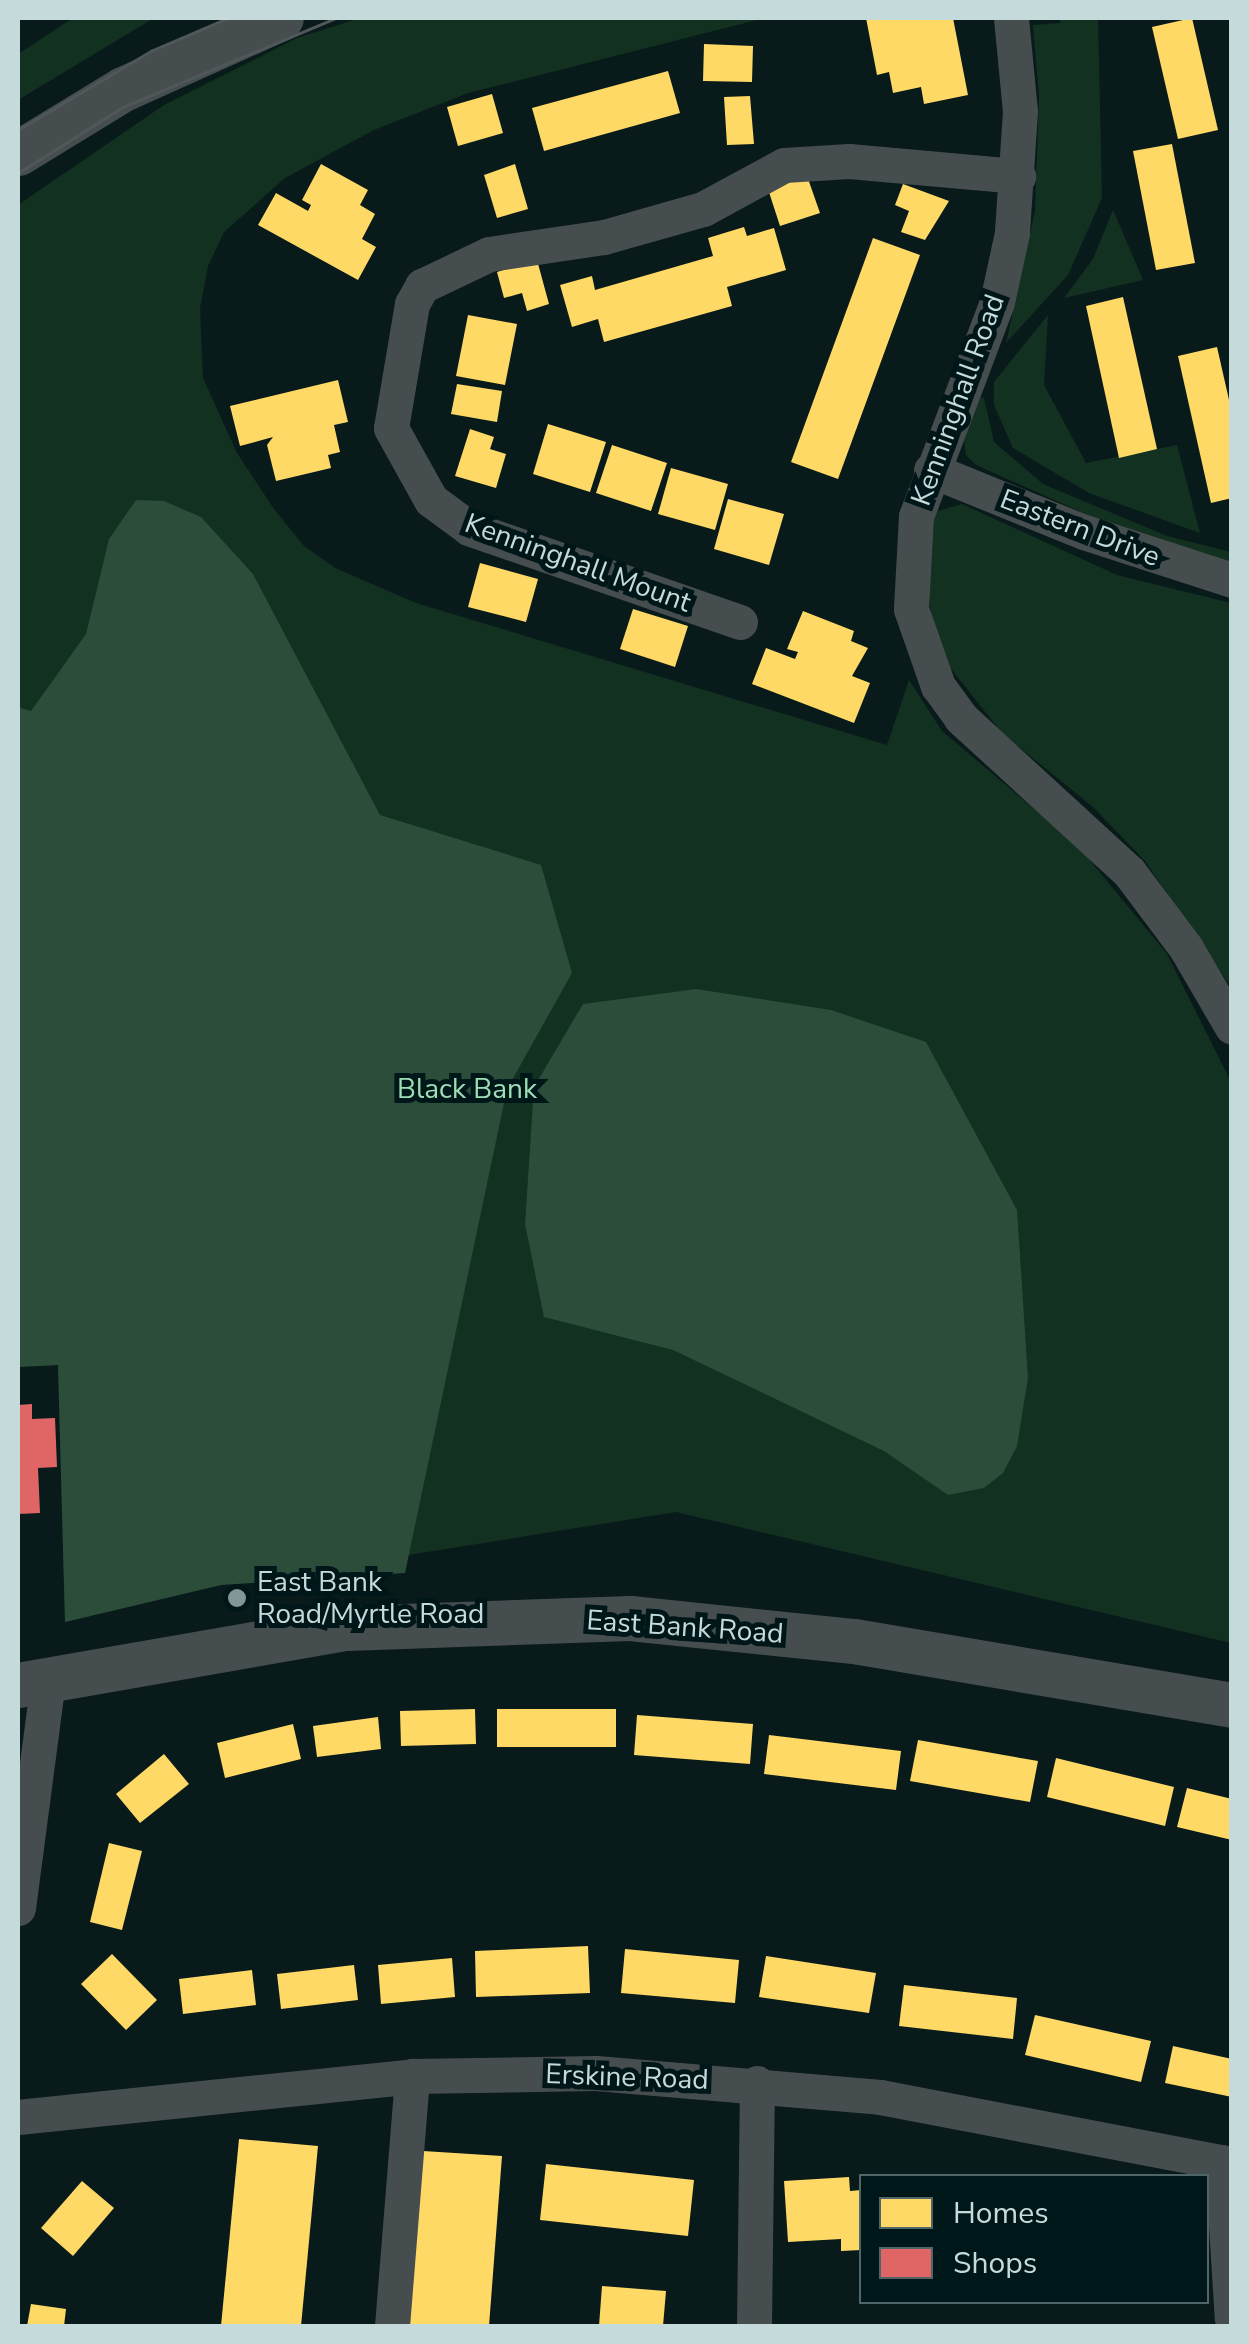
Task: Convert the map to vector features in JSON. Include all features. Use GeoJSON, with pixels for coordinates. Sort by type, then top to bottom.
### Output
{"type":"FeatureCollection","features":[{"type":"Feature","properties":{"kind":"street"},"geometry":{"type":"LineString","coordinates":[[18,153],[124,89],[282,18]]}},
{"type":"Feature","properties":{"kind":"street","name":"Kenninghall Road"},"geometry":{"type":"LineString","coordinates":[[1011,18],[1020,112],[1018,176],[998,302],[931,470],[909,558],[911,609],[938,686],[976,735],[1129,872],[1186,948],[1232,1027]]}},
{"type":"Feature","properties":{"kind":"street","name":"Kenninghall Mount"},"geometry":{"type":"LineString","coordinates":[[740,622],[470,528],[431,500],[391,428],[412,304],[422,286],[489,254],[604,237],[703,209],[784,166],[849,161],[1018,176]]}},
{"type":"Feature","properties":{"kind":"street","name":"Eastern Drive"},"geometry":{"type":"LineString","coordinates":[[931,470],[1084,532],[1232,580]]}},
{"type":"Feature","properties":{"kind":"street","name":"East Bank Road"},"geometry":{"type":"LineString","coordinates":[[32,1682],[346,1628],[630,1618],[854,1641],[1232,1704]]}},
{"type":"Feature","properties":{"kind":"street"},"geometry":{"type":"LineString","coordinates":[[18,1908],[32,1682]]}},
{"type":"Feature","properties":{"kind":"street","name":"Erskine Road"},"geometry":{"type":"LineString","coordinates":[[18,2117],[412,2076],[596,2073],[757,2083],[1005,2117],[1227,2163]]}},
{"type":"Feature","properties":{"kind":"street"},"geometry":{"type":"LineString","coordinates":[[392,2326],[412,2076]]}},
{"type":"Feature","properties":{"kind":"street"},"geometry":{"type":"LineString","coordinates":[[754,2326],[757,2083]]}},
{"type":"Feature","properties":{"kind":"street"},"geometry":{"type":"LineString","coordinates":[[1227,2163],[1232,2319]]}},
{"type":"Feature","properties":{"kind":"green space"},"geometry":{"type":"Polygon","coordinates":[[[73,18],[154,18],[18,100],[18,54],[73,18]]]}},
{"type":"Feature","properties":{"kind":"green space","name":"Black Bank"},"geometry":{"type":"Polygon","coordinates":[[[360,18],[765,18],[468,93],[374,130],[285,178],[224,232],[208,266],[200,308],[203,378],[237,453],[304,546],[335,568],[416,603],[887,745],[909,680],[942,731],[1079,847],[1167,954],[1231,1082],[1231,1643],[676,1512],[221,1585],[65,1622],[58,1365],[18,1367],[18,205],[164,105],[297,38],[360,18]]]}},
{"type":"Feature","properties":{"kind":"green space"},"geometry":{"type":"Polygon","coordinates":[[[1060,18],[1098,18],[1102,198],[1068,275],[1006,343],[1035,211],[1039,96],[1033,25],[1060,23],[1060,18]]]}},
{"type":"Feature","properties":{"kind":"green space"},"geometry":{"type":"Polygon","coordinates":[[[1113,210],[1143,280],[1064,298],[1093,259],[1113,210]]]}},
{"type":"Feature","properties":{"kind":"green space"},"geometry":{"type":"Polygon","coordinates":[[[1048,315],[1044,385],[1086,463],[1177,445],[1200,533],[1089,493],[1013,448],[994,405],[994,382],[1048,315]]]}},
{"type":"Feature","properties":{"kind":"green space"},"geometry":{"type":"Polygon","coordinates":[[[977,397],[984,398],[994,442],[1043,484],[1167,536],[1231,552],[1231,565],[1144,540],[976,465],[966,455],[963,433],[977,397]]]}},
{"type":"Feature","properties":{"kind":"green space"},"geometry":{"type":"Polygon","coordinates":[[[136,500],[164,501],[201,517],[253,574],[380,815],[541,865],[572,973],[507,1089],[405,1573],[221,1585],[65,1622],[58,1365],[18,1367],[18,707],[31,711],[86,634],[109,539],[136,500]]]}},
{"type":"Feature","properties":{"kind":"green space"},"geometry":{"type":"Polygon","coordinates":[[[962,504],[1117,575],[1231,603],[1231,987],[1145,861],[1093,807],[1002,733],[948,665],[933,625],[923,555],[935,512],[962,504]]]}},
{"type":"Feature","properties":{"kind":"green space"},"geometry":{"type":"Polygon","coordinates":[[[696,989],[831,1010],[926,1042],[1017,1210],[1028,1378],[1017,1446],[1003,1473],[984,1488],[948,1495],[884,1451],[673,1350],[544,1317],[525,1224],[534,1087],[583,1004],[696,989]]]}},
{"type":"Feature","properties":{"kind":"building: Homes"},"geometry":{"type":"Polygon","coordinates":[[[866,18],[953,18],[968,95],[924,104],[921,87],[893,93],[889,72],[877,75],[866,18]]]}},
{"type":"Feature","properties":{"kind":"building: Homes"},"geometry":{"type":"Polygon","coordinates":[[[1192,18],[1218,130],[1178,139],[1152,27],[1192,18]]]}},
{"type":"Feature","properties":{"kind":"building: Homes"},"geometry":{"type":"Polygon","coordinates":[[[704,44],[753,46],[752,82],[703,81],[704,44]]]}},
{"type":"Feature","properties":{"kind":"building: Homes"},"geometry":{"type":"Polygon","coordinates":[[[668,71],[680,113],[544,151],[532,108],[668,71]]]}},
{"type":"Feature","properties":{"kind":"building: Homes"},"geometry":{"type":"Polygon","coordinates":[[[492,94],[503,133],[458,146],[447,107],[492,94]]]}},
{"type":"Feature","properties":{"kind":"building: Homes"},"geometry":{"type":"Polygon","coordinates":[[[750,96],[754,144],[727,145],[724,97],[750,96]]]}},
{"type":"Feature","properties":{"kind":"building: Homes"},"geometry":{"type":"Polygon","coordinates":[[[1172,144],[1195,263],[1156,270],[1133,151],[1172,144]]]}},
{"type":"Feature","properties":{"kind":"building: Homes"},"geometry":{"type":"Polygon","coordinates":[[[321,164],[368,190],[360,205],[375,214],[362,239],[376,247],[358,280],[258,225],[276,193],[308,211],[311,205],[302,200],[321,164]]]}},
{"type":"Feature","properties":{"kind":"building: Homes"},"geometry":{"type":"Polygon","coordinates":[[[515,164],[528,209],[497,218],[484,175],[515,164]]]}},
{"type":"Feature","properties":{"kind":"building: Homes"},"geometry":{"type":"Polygon","coordinates":[[[806,173],[820,213],[780,226],[767,186],[806,173]]]}},
{"type":"Feature","properties":{"kind":"building: Homes"},"geometry":{"type":"Polygon","coordinates":[[[903,184],[949,201],[925,240],[901,232],[909,211],[895,205],[903,184]]]}},
{"type":"Feature","properties":{"kind":"building: Homes"},"geometry":{"type":"Polygon","coordinates":[[[744,227],[747,236],[774,228],[786,270],[727,287],[732,306],[604,342],[598,319],[572,327],[560,285],[592,276],[595,290],[713,256],[708,238],[744,227]]]}},
{"type":"Feature","properties":{"kind":"building: Homes"},"geometry":{"type":"Polygon","coordinates":[[[873,238],[920,255],[838,479],[791,462],[873,238]]]}},
{"type":"Feature","properties":{"kind":"building: Homes"},"geometry":{"type":"Polygon","coordinates":[[[537,260],[549,304],[527,311],[522,293],[504,298],[497,272],[537,260]]]}},
{"type":"Feature","properties":{"kind":"building: Homes"},"geometry":{"type":"Polygon","coordinates":[[[1123,297],[1157,449],[1119,458],[1086,306],[1123,297]]]}},
{"type":"Feature","properties":{"kind":"building: Homes"},"geometry":{"type":"Polygon","coordinates":[[[468,315],[517,324],[505,385],[456,376],[468,315]]]}},
{"type":"Feature","properties":{"kind":"building: Homes"},"geometry":{"type":"Polygon","coordinates":[[[1217,347],[1232,413],[1232,498],[1211,503],[1178,356],[1217,347]]]}},
{"type":"Feature","properties":{"kind":"building: Homes"},"geometry":{"type":"Polygon","coordinates":[[[338,380],[348,422],[334,425],[340,452],[328,455],[331,468],[276,481],[267,445],[273,437],[240,446],[230,406],[338,380]]]}},
{"type":"Feature","properties":{"kind":"building: Homes"},"geometry":{"type":"Polygon","coordinates":[[[457,384],[502,391],[497,422],[451,414],[457,384]]]}},
{"type":"Feature","properties":{"kind":"building: Homes"},"geometry":{"type":"Polygon","coordinates":[[[548,424],[606,442],[590,492],[533,474],[548,424]]]}},
{"type":"Feature","properties":{"kind":"building: Homes"},"geometry":{"type":"Polygon","coordinates":[[[470,429],[494,437],[490,449],[506,454],[496,488],[455,476],[470,429]]]}},
{"type":"Feature","properties":{"kind":"building: Homes"},"geometry":{"type":"Polygon","coordinates":[[[612,445],[667,463],[651,511],[596,493],[612,445]]]}},
{"type":"Feature","properties":{"kind":"building: Homes"},"geometry":{"type":"Polygon","coordinates":[[[671,468],[728,484],[715,530],[658,514],[671,468]]]}},
{"type":"Feature","properties":{"kind":"building: Homes"},"geometry":{"type":"Polygon","coordinates":[[[728,499],[784,514],[769,565],[714,549],[728,499]]]}},
{"type":"Feature","properties":{"kind":"building: Homes"},"geometry":{"type":"Polygon","coordinates":[[[480,563],[538,579],[526,622],[468,607],[480,563]]]}},
{"type":"Feature","properties":{"kind":"building: Homes"},"geometry":{"type":"Polygon","coordinates":[[[633,609],[688,626],[675,667],[620,649],[633,609]]]}},
{"type":"Feature","properties":{"kind":"building: Homes"},"geometry":{"type":"Polygon","coordinates":[[[803,611],[854,631],[851,641],[868,648],[852,676],[870,683],[854,723],[752,684],[766,648],[795,659],[798,652],[787,649],[803,611]]]}},
{"type":"Feature","properties":{"kind":"building: Homes"},"geometry":{"type":"Polygon","coordinates":[[[475,1709],[476,1744],[401,1746],[400,1711],[475,1709]]]}},
{"type":"Feature","properties":{"kind":"building: Homes"},"geometry":{"type":"Polygon","coordinates":[[[497,1709],[616,1709],[616,1747],[497,1747],[497,1709]]]}},
{"type":"Feature","properties":{"kind":"building: Homes"},"geometry":{"type":"Polygon","coordinates":[[[637,1715],[753,1724],[750,1764],[634,1755],[637,1715]]]}},
{"type":"Feature","properties":{"kind":"building: Homes"},"geometry":{"type":"Polygon","coordinates":[[[378,1717],[381,1749],[317,1757],[313,1726],[378,1717]]]}},
{"type":"Feature","properties":{"kind":"building: Homes"},"geometry":{"type":"Polygon","coordinates":[[[293,1724],[301,1759],[225,1778],[217,1743],[293,1724]]]}},
{"type":"Feature","properties":{"kind":"building: Homes"},"geometry":{"type":"Polygon","coordinates":[[[769,1735],[901,1751],[896,1790],[764,1774],[769,1735]]]}},
{"type":"Feature","properties":{"kind":"building: Homes"},"geometry":{"type":"Polygon","coordinates":[[[918,1740],[1038,1761],[1030,1802],[910,1781],[918,1740]]]}},
{"type":"Feature","properties":{"kind":"building: Homes"},"geometry":{"type":"Polygon","coordinates":[[[164,1754],[189,1784],[140,1823],[116,1794],[164,1754]]]}},
{"type":"Feature","properties":{"kind":"building: Homes"},"geometry":{"type":"Polygon","coordinates":[[[1056,1758],[1174,1787],[1165,1826],[1047,1797],[1056,1758]]]}},
{"type":"Feature","properties":{"kind":"building: Homes"},"geometry":{"type":"Polygon","coordinates":[[[1187,1788],[1232,1799],[1232,1840],[1177,1827],[1187,1788]]]}},
{"type":"Feature","properties":{"kind":"building: Homes"},"geometry":{"type":"Polygon","coordinates":[[[109,1843],[142,1851],[122,1930],[90,1922],[109,1843]]]}},
{"type":"Feature","properties":{"kind":"building: Homes"},"geometry":{"type":"Polygon","coordinates":[[[588,1946],[590,1993],[476,1997],[475,1951],[588,1946]]]}},
{"type":"Feature","properties":{"kind":"building: Homes"},"geometry":{"type":"Polygon","coordinates":[[[625,1949],[739,1960],[735,2003],[621,1993],[625,1949]]]}},
{"type":"Feature","properties":{"kind":"building: Homes"},"geometry":{"type":"Polygon","coordinates":[[[112,1954],[157,2000],[126,2030],[81,1984],[112,1954]]]}},
{"type":"Feature","properties":{"kind":"building: Homes"},"geometry":{"type":"Polygon","coordinates":[[[766,1956],[876,1973],[869,2013],[759,1997],[766,1956]]]}},
{"type":"Feature","properties":{"kind":"building: Homes"},"geometry":{"type":"Polygon","coordinates":[[[452,1958],[455,1997],[381,2004],[378,1965],[452,1958]]]}},
{"type":"Feature","properties":{"kind":"building: Homes"},"geometry":{"type":"Polygon","coordinates":[[[354,1965],[358,2000],[281,2009],[277,1974],[354,1965]]]}},
{"type":"Feature","properties":{"kind":"building: Homes"},"geometry":{"type":"Polygon","coordinates":[[[252,1970],[256,2005],[183,2014],[179,1979],[252,1970]]]}},
{"type":"Feature","properties":{"kind":"building: Homes"},"geometry":{"type":"Polygon","coordinates":[[[904,1985],[1017,1998],[1013,2039],[899,2026],[904,1985]]]}},
{"type":"Feature","properties":{"kind":"building: Homes"},"geometry":{"type":"Polygon","coordinates":[[[1035,2015],[1151,2041],[1141,2082],[1025,2055],[1035,2015]]]}},
{"type":"Feature","properties":{"kind":"building: Homes"},"geometry":{"type":"Polygon","coordinates":[[[1173,2046],[1232,2059],[1232,2097],[1165,2083],[1173,2046]]]}},
{"type":"Feature","properties":{"kind":"building: Homes"},"geometry":{"type":"Polygon","coordinates":[[[239,2139],[318,2146],[301,2326],[221,2326],[239,2139]]]}},
{"type":"Feature","properties":{"kind":"building: Homes"},"geometry":{"type":"Polygon","coordinates":[[[423,2151],[502,2156],[489,2326],[409,2326],[423,2151]]]}},
{"type":"Feature","properties":{"kind":"building: Homes"},"geometry":{"type":"Polygon","coordinates":[[[546,2164],[694,2180],[688,2236],[540,2220],[546,2164]]]}},
{"type":"Feature","properties":{"kind":"building: Homes"},"geometry":{"type":"Polygon","coordinates":[[[849,2177],[850,2191],[859,2190],[859,2250],[841,2251],[841,2239],[788,2242],[784,2181],[849,2177]]]}},
{"type":"Feature","properties":{"kind":"building: Homes"},"geometry":{"type":"Polygon","coordinates":[[[82,2181],[114,2208],[73,2256],[41,2228],[82,2181]]]}},
{"type":"Feature","properties":{"kind":"building: Homes"},"geometry":{"type":"Polygon","coordinates":[[[602,2286],[666,2291],[663,2326],[599,2326],[602,2286]]]}},
{"type":"Feature","properties":{"kind":"building: Homes"},"geometry":{"type":"Polygon","coordinates":[[[31,2304],[66,2309],[64,2326],[27,2326],[31,2304]]]}},
{"type":"Feature","properties":{"kind":"building: Shops"},"geometry":{"type":"Polygon","coordinates":[[[32,1404],[32,1419],[55,1418],[57,1467],[38,1468],[40,1513],[18,1514],[18,1405],[32,1404]]]}},
{"type":"Feature","properties":{"kind":"tram line"},"geometry":{"type":"LineString","coordinates":[[18,130],[151,51],[228,18]]}},
{"type":"Feature","properties":{"kind":"tram line"},"geometry":{"type":"LineString","coordinates":[[18,173],[123,107],[336,18]]}},
{"type":"Feature","properties":{"kind":"place","name":"East Bank Road/Myrtle Road"},"geometry":{"type":"Point","coordinates":[237,1598]}}]}
